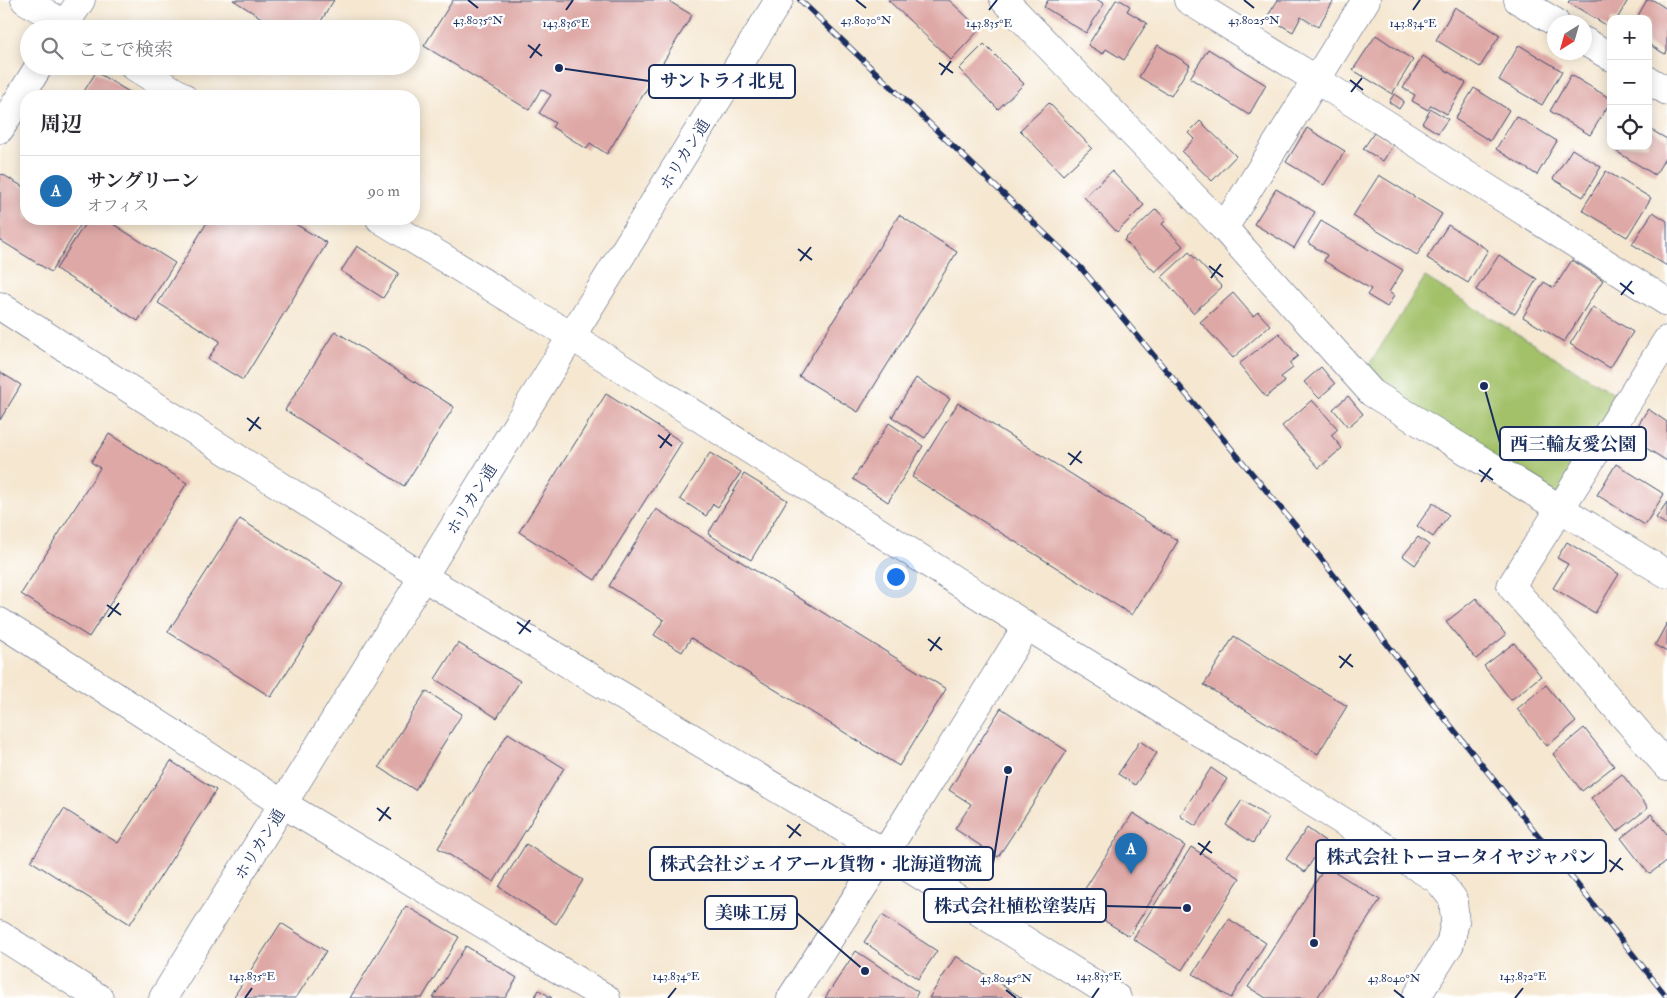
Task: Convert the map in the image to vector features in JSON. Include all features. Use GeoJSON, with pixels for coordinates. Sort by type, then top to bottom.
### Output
{"type":"FeatureCollection","features":[{"type":"Feature","properties":{"kind":"street"},"geometry":{"type":"LineString","coordinates":[[25,0],[56,20]]}},
{"type":"Feature","properties":{"kind":"street"},"geometry":{"type":"LineString","coordinates":[[71,20],[81,0]]}},
{"type":"Feature","properties":{"kind":"street","name":"ホリカン通"},"geometry":{"type":"LineString","coordinates":[[163,998],[779,0]]}},
{"type":"Feature","properties":{"kind":"street"},"geometry":{"type":"LineString","coordinates":[[1004,0],[1224,228],[1372,393],[1667,574]]}},
{"type":"Feature","properties":{"kind":"street"},"geometry":{"type":"LineString","coordinates":[[1188,0],[1667,302]]}},
{"type":"Feature","properties":{"kind":"street"},"geometry":{"type":"LineString","coordinates":[[1224,228],[1366,0]]}},
{"type":"Feature","properties":{"kind":"street"},"geometry":{"type":"LineString","coordinates":[[1592,46],[1607,55]]}},
{"type":"Feature","properties":{"kind":"street"},"geometry":{"type":"LineString","coordinates":[[24,90],[33,75]]}},
{"type":"Feature","properties":{"kind":"street"},"geometry":{"type":"LineString","coordinates":[[148,75],[172,90]]}},
{"type":"Feature","properties":{"kind":"street"},"geometry":{"type":"LineString","coordinates":[[1652,83],[1667,92]]}},
{"type":"Feature","properties":{"kind":"street"},"geometry":{"type":"LineString","coordinates":[[0,129],[20,97]]}},
{"type":"Feature","properties":{"kind":"street"},"geometry":{"type":"LineString","coordinates":[[390,225],[572,336],[1027,626],[1438,880],[1453,899],[1455,922],[1450,944],[1416,998]]}},
{"type":"Feature","properties":{"kind":"street"},"geometry":{"type":"LineString","coordinates":[[0,306],[423,577],[885,853],[1117,998]]}},
{"type":"Feature","properties":{"kind":"street"},"geometry":{"type":"LineString","coordinates":[[1667,340],[1511,586],[1667,766]]}},
{"type":"Feature","properties":{"kind":"street"},"geometry":{"type":"LineString","coordinates":[[0,622],[283,804],[606,998]]}},
{"type":"Feature","properties":{"kind":"street"},"geometry":{"type":"LineString","coordinates":[[791,998],[885,853],[1027,626]]}},
{"type":"Feature","properties":{"kind":"street"},"geometry":{"type":"LineString","coordinates":[[0,936],[99,998]]}},
{"type":"Feature","properties":{"kind":"green space"},"geometry":{"type":"Polygon","coordinates":[[[1425,277],[1627,402],[1560,507],[1360,379],[1425,277]]]}},
{"type":"Feature","properties":{"kind":"building"},"geometry":{"type":"Polygon","coordinates":[[[233,0],[334,0],[322,20],[265,20],[233,0]]]}},
{"type":"Feature","properties":{"kind":"building"},"geometry":{"type":"Polygon","coordinates":[[[453,0],[667,0],[692,15],[607,154],[590,143],[587,149],[552,127],[555,123],[539,113],[551,95],[541,89],[529,110],[424,46],[453,0]]]}},
{"type":"Feature","properties":{"kind":"building"},"geometry":{"type":"Polygon","coordinates":[[[888,0],[949,0],[980,29],[951,60],[888,0]]]}},
{"type":"Feature","properties":{"kind":"building"},"geometry":{"type":"Polygon","coordinates":[[[1048,0],[1098,0],[1104,4],[1086,33],[1044,7],[1048,0]]]}},
{"type":"Feature","properties":{"kind":"building"},"geometry":{"type":"Polygon","coordinates":[[[1116,0],[1120,0],[1130,6],[1127,11],[1147,23],[1124,60],[1106,49],[1103,54],[1088,45],[1116,0]]]}},
{"type":"Feature","properties":{"kind":"building"},"geometry":{"type":"Polygon","coordinates":[[[1278,0],[1334,0],[1318,27],[1301,17],[1293,32],[1267,17],[1278,0]]]}},
{"type":"Feature","properties":{"kind":"building"},"geometry":{"type":"Polygon","coordinates":[[[1570,0],[1628,0],[1619,15],[1607,15],[1607,26],[1568,2],[1570,0]]]}},
{"type":"Feature","properties":{"kind":"building"},"geometry":{"type":"Polygon","coordinates":[[[1647,0],[1653,0],[1667,9],[1667,51],[1665,54],[1652,46],[1652,15],[1638,15],[1647,0]]]}},
{"type":"Feature","properties":{"kind":"building"},"geometry":{"type":"Polygon","coordinates":[[[1455,7],[1500,35],[1480,67],[1436,40],[1455,7]]]}},
{"type":"Feature","properties":{"kind":"building"},"geometry":{"type":"Polygon","coordinates":[[[1376,35],[1413,60],[1392,94],[1353,70],[1376,35]]]}},
{"type":"Feature","properties":{"kind":"building"},"geometry":{"type":"Polygon","coordinates":[[[984,44],[1024,84],[998,109],[959,69],[984,44]]]}},
{"type":"Feature","properties":{"kind":"building"},"geometry":{"type":"Polygon","coordinates":[[[1158,45],[1190,65],[1171,96],[1139,77],[1158,45]]]}},
{"type":"Feature","properties":{"kind":"building"},"geometry":{"type":"Polygon","coordinates":[[[1519,45],[1562,71],[1542,105],[1499,80],[1519,45]]]}},
{"type":"Feature","properties":{"kind":"building"},"geometry":{"type":"Polygon","coordinates":[[[1208,49],[1266,85],[1249,115],[1190,78],[1208,49]]]}},
{"type":"Feature","properties":{"kind":"building"},"geometry":{"type":"Polygon","coordinates":[[[1423,56],[1466,83],[1447,114],[1431,105],[1428,110],[1412,101],[1415,95],[1403,88],[1423,56]]]}},
{"type":"Feature","properties":{"kind":"building"},"geometry":{"type":"Polygon","coordinates":[[[94,75],[101,75],[126,90],[85,90],[94,75]]]}},
{"type":"Feature","properties":{"kind":"building"},"geometry":{"type":"Polygon","coordinates":[[[1571,75],[1607,97],[1607,107],[1590,135],[1550,111],[1571,75]]]}},
{"type":"Feature","properties":{"kind":"building"},"geometry":{"type":"Polygon","coordinates":[[[1474,88],[1509,110],[1490,141],[1455,119],[1474,88]]]}},
{"type":"Feature","properties":{"kind":"building"},"geometry":{"type":"Polygon","coordinates":[[[1394,94],[1404,101],[1399,109],[1389,102],[1394,94]]]}},
{"type":"Feature","properties":{"kind":"building"},"geometry":{"type":"Polygon","coordinates":[[[1049,103],[1092,148],[1063,175],[1020,130],[1049,103]]]}},
{"type":"Feature","properties":{"kind":"building"},"geometry":{"type":"Polygon","coordinates":[[[1431,109],[1448,119],[1438,133],[1422,123],[1431,109]]]}},
{"type":"Feature","properties":{"kind":"building"},"geometry":{"type":"Polygon","coordinates":[[[1516,116],[1557,141],[1537,175],[1496,149],[1516,116]]]}},
{"type":"Feature","properties":{"kind":"building"},"geometry":{"type":"Polygon","coordinates":[[[1200,121],[1236,156],[1212,181],[1182,152],[1194,139],[1188,133],[1200,121]]]}},
{"type":"Feature","properties":{"kind":"building"},"geometry":{"type":"Polygon","coordinates":[[[1307,128],[1345,151],[1324,185],[1286,162],[1307,128]]]}},
{"type":"Feature","properties":{"kind":"building"},"geometry":{"type":"Polygon","coordinates":[[[1652,130],[1667,139],[1667,155],[1655,175],[1614,150],[1652,150],[1652,130]]]}},
{"type":"Feature","properties":{"kind":"building"},"geometry":{"type":"Polygon","coordinates":[[[1374,133],[1393,145],[1383,161],[1363,149],[1374,133]]]}},
{"type":"Feature","properties":{"kind":"building"},"geometry":{"type":"Polygon","coordinates":[[[1572,149],[1601,167],[1583,197],[1553,179],[1572,149]]]}},
{"type":"Feature","properties":{"kind":"building"},"geometry":{"type":"Polygon","coordinates":[[[1112,171],[1144,205],[1117,232],[1084,197],[1112,171]]]}},
{"type":"Feature","properties":{"kind":"building"},"geometry":{"type":"Polygon","coordinates":[[[1606,171],[1651,198],[1627,237],[1582,210],[1606,171]]]}},
{"type":"Feature","properties":{"kind":"building"},"geometry":{"type":"Polygon","coordinates":[[[2,174],[20,185],[20,225],[80,225],[51,272],[0,240],[0,176],[2,174]]]}},
{"type":"Feature","properties":{"kind":"building"},"geometry":{"type":"Polygon","coordinates":[[[1379,175],[1442,214],[1417,255],[1353,216],[1379,175]]]}},
{"type":"Feature","properties":{"kind":"building"},"geometry":{"type":"Polygon","coordinates":[[[1276,189],[1315,212],[1294,248],[1254,224],[1276,189]]]}},
{"type":"Feature","properties":{"kind":"building"},"geometry":{"type":"Polygon","coordinates":[[[1156,209],[1166,220],[1162,224],[1183,246],[1155,272],[1124,240],[1156,209]]]}},
{"type":"Feature","properties":{"kind":"building"},"geometry":{"type":"Polygon","coordinates":[[[1653,212],[1667,221],[1667,266],[1632,244],[1653,212]]]}},
{"type":"Feature","properties":{"kind":"building"},"geometry":{"type":"Polygon","coordinates":[[[899,215],[957,252],[858,412],[799,376],[899,215]]]}},
{"type":"Feature","properties":{"kind":"building"},"geometry":{"type":"Polygon","coordinates":[[[1321,221],[1403,270],[1389,292],[1394,296],[1387,307],[1367,295],[1371,289],[1324,261],[1327,255],[1308,243],[1321,221]]]}},
{"type":"Feature","properties":{"kind":"building"},"geometry":{"type":"Polygon","coordinates":[[[84,225],[115,225],[175,263],[138,321],[56,269],[84,225]]]}},
{"type":"Feature","properties":{"kind":"building"},"geometry":{"type":"Polygon","coordinates":[[[205,225],[297,225],[327,243],[243,380],[208,359],[220,341],[158,303],[205,225]]]}},
{"type":"Feature","properties":{"kind":"building"},"geometry":{"type":"Polygon","coordinates":[[[1448,225],[1488,250],[1468,283],[1427,258],[1448,225]]]}},
{"type":"Feature","properties":{"kind":"building"},"geometry":{"type":"Polygon","coordinates":[[[357,246],[399,273],[383,298],[341,271],[357,246]]]}},
{"type":"Feature","properties":{"kind":"building"},"geometry":{"type":"Polygon","coordinates":[[[1189,252],[1222,287],[1193,313],[1162,277],[1189,252]]]}},
{"type":"Feature","properties":{"kind":"building"},"geometry":{"type":"Polygon","coordinates":[[[1499,255],[1537,279],[1515,314],[1476,290],[1499,255]]]}},
{"type":"Feature","properties":{"kind":"building"},"geometry":{"type":"Polygon","coordinates":[[[1572,260],[1603,280],[1564,342],[1523,317],[1544,282],[1554,288],[1572,260]]]}},
{"type":"Feature","properties":{"kind":"building"},"geometry":{"type":"Polygon","coordinates":[[[1233,293],[1253,316],[1258,312],[1270,325],[1233,358],[1200,322],[1233,293]]]}},
{"type":"Feature","properties":{"kind":"building"},"geometry":{"type":"Polygon","coordinates":[[[1593,307],[1633,332],[1610,368],[1570,344],[1593,307]]]}},
{"type":"Feature","properties":{"kind":"building"},"geometry":{"type":"Polygon","coordinates":[[[335,331],[454,407],[404,486],[285,410],[335,331]]]}},
{"type":"Feature","properties":{"kind":"building"},"geometry":{"type":"Polygon","coordinates":[[[1279,333],[1298,356],[1289,363],[1293,368],[1281,377],[1285,382],[1266,397],[1239,364],[1279,333]]]}},
{"type":"Feature","properties":{"kind":"building"},"geometry":{"type":"Polygon","coordinates":[[[1321,367],[1335,384],[1319,398],[1304,382],[1321,367]]]}},
{"type":"Feature","properties":{"kind":"building"},"geometry":{"type":"Polygon","coordinates":[[[0,372],[21,385],[0,420],[0,372]]]}},
{"type":"Feature","properties":{"kind":"building"},"geometry":{"type":"Polygon","coordinates":[[[916,378],[950,399],[925,438],[892,417],[916,378]]]}},
{"type":"Feature","properties":{"kind":"building"},"geometry":{"type":"Polygon","coordinates":[[[606,394],[682,442],[595,580],[519,532],[606,394]]]}},
{"type":"Feature","properties":{"kind":"building"},"geometry":{"type":"Polygon","coordinates":[[[1348,396],[1363,414],[1348,427],[1333,409],[1348,396]]]}},
{"type":"Feature","properties":{"kind":"building"},"geometry":{"type":"Polygon","coordinates":[[[1312,400],[1338,429],[1331,435],[1342,448],[1319,468],[1282,426],[1312,400]]]}},
{"type":"Feature","properties":{"kind":"building"},"geometry":{"type":"Polygon","coordinates":[[[958,403],[1178,541],[1132,615],[912,477],[958,403]]]}},
{"type":"Feature","properties":{"kind":"building"},"geometry":{"type":"Polygon","coordinates":[[[1648,409],[1667,422],[1667,461],[1630,438],[1648,409]]]}},
{"type":"Feature","properties":{"kind":"building"},"geometry":{"type":"Polygon","coordinates":[[[889,423],[923,446],[888,502],[853,479],[889,423]]]}},
{"type":"Feature","properties":{"kind":"building"},"geometry":{"type":"Polygon","coordinates":[[[109,434],[187,483],[89,637],[21,594],[100,468],[91,462],[109,434]]]}},
{"type":"Feature","properties":{"kind":"building"},"geometry":{"type":"Polygon","coordinates":[[[710,453],[741,472],[718,507],[713,504],[706,516],[680,499],[710,453]]]}},
{"type":"Feature","properties":{"kind":"building"},"geometry":{"type":"Polygon","coordinates":[[[1616,464],[1664,494],[1645,525],[1597,495],[1616,464]]]}},
{"type":"Feature","properties":{"kind":"building"},"geometry":{"type":"Polygon","coordinates":[[[744,474],[787,500],[751,560],[708,534],[744,474]]]}},
{"type":"Feature","properties":{"kind":"building"},"geometry":{"type":"Polygon","coordinates":[[[1667,502],[1667,525],[1656,518],[1667,502]]]}},
{"type":"Feature","properties":{"kind":"building"},"geometry":{"type":"Polygon","coordinates":[[[1433,503],[1449,515],[1433,537],[1417,526],[1433,503]]]}},
{"type":"Feature","properties":{"kind":"building"},"geometry":{"type":"Polygon","coordinates":[[[656,509],[946,689],[899,766],[691,638],[682,652],[654,635],[664,620],[609,586],[656,509]]]}},
{"type":"Feature","properties":{"kind":"building"},"geometry":{"type":"Polygon","coordinates":[[[240,519],[343,584],[271,697],[168,632],[240,519]]]}},
{"type":"Feature","properties":{"kind":"building"},"geometry":{"type":"Polygon","coordinates":[[[1418,537],[1429,545],[1415,565],[1403,556],[1418,537]]]}},
{"type":"Feature","properties":{"kind":"building"},"geometry":{"type":"Polygon","coordinates":[[[1567,542],[1619,574],[1595,613],[1553,588],[1568,564],[1557,558],[1567,542]]]}},
{"type":"Feature","properties":{"kind":"building"},"geometry":{"type":"Polygon","coordinates":[[[1476,598],[1506,635],[1476,659],[1446,622],[1476,598]]]}},
{"type":"Feature","properties":{"kind":"building"},"geometry":{"type":"Polygon","coordinates":[[[1667,623],[1667,652],[1655,645],[1667,623]]]}},
{"type":"Feature","properties":{"kind":"building"},"geometry":{"type":"Polygon","coordinates":[[[1234,636],[1347,706],[1318,754],[1204,685],[1234,636]]]}},
{"type":"Feature","properties":{"kind":"building"},"geometry":{"type":"Polygon","coordinates":[[[458,643],[520,681],[497,718],[435,679],[458,643]]]}},
{"type":"Feature","properties":{"kind":"building"},"geometry":{"type":"Polygon","coordinates":[[[1514,643],[1541,676],[1511,700],[1484,666],[1514,643]]]}},
{"type":"Feature","properties":{"kind":"building"},"geometry":{"type":"Polygon","coordinates":[[[1546,685],[1576,722],[1547,746],[1517,709],[1546,685]]]}},
{"type":"Feature","properties":{"kind":"building"},"geometry":{"type":"Polygon","coordinates":[[[426,691],[462,714],[415,790],[379,767],[426,691]]]}},
{"type":"Feature","properties":{"kind":"building"},"geometry":{"type":"Polygon","coordinates":[[[1001,708],[1067,751],[998,857],[955,829],[971,804],[949,790],[1001,708]]]}},
{"type":"Feature","properties":{"kind":"building"},"geometry":{"type":"Polygon","coordinates":[[[1584,728],[1614,766],[1582,791],[1553,754],[1584,728]]]}},
{"type":"Feature","properties":{"kind":"building"},"geometry":{"type":"Polygon","coordinates":[[[508,733],[564,768],[494,882],[438,848],[508,733]]]}},
{"type":"Feature","properties":{"kind":"building"},"geometry":{"type":"Polygon","coordinates":[[[1140,741],[1157,753],[1135,785],[1118,774],[1140,741]]]}},
{"type":"Feature","properties":{"kind":"building"},"geometry":{"type":"Polygon","coordinates":[[[171,761],[216,790],[130,924],[31,861],[64,809],[118,843],[171,761]]]}},
{"type":"Feature","properties":{"kind":"building"},"geometry":{"type":"Polygon","coordinates":[[[1211,768],[1227,779],[1196,826],[1180,816],[1211,768]]]}},
{"type":"Feature","properties":{"kind":"building"},"geometry":{"type":"Polygon","coordinates":[[[1622,774],[1648,808],[1617,832],[1591,798],[1622,774]]]}},
{"type":"Feature","properties":{"kind":"building"},"geometry":{"type":"Polygon","coordinates":[[[1242,800],[1269,818],[1253,843],[1226,825],[1242,800]]]}},
{"type":"Feature","properties":{"kind":"building"},"geometry":{"type":"Polygon","coordinates":[[[1133,813],[1185,846],[1129,936],[1076,903],[1133,813]]]}},
{"type":"Feature","properties":{"kind":"building"},"geometry":{"type":"Polygon","coordinates":[[[1651,814],[1667,834],[1667,861],[1649,874],[1621,838],[1651,814]]]}},
{"type":"Feature","properties":{"kind":"building"},"geometry":{"type":"Polygon","coordinates":[[[1307,828],[1325,841],[1305,872],[1286,859],[1307,828]]]}},
{"type":"Feature","properties":{"kind":"building"},"geometry":{"type":"Polygon","coordinates":[[[526,844],[583,880],[556,924],[499,887],[526,844]]]}},
{"type":"Feature","properties":{"kind":"building"},"geometry":{"type":"Polygon","coordinates":[[[1191,847],[1240,878],[1182,970],[1133,939],[1191,847]]]}},
{"type":"Feature","properties":{"kind":"building"},"geometry":{"type":"Polygon","coordinates":[[[1326,866],[1380,900],[1317,998],[1266,998],[1248,987],[1326,866]]]}},
{"type":"Feature","properties":{"kind":"building"},"geometry":{"type":"Polygon","coordinates":[[[406,906],[459,937],[422,998],[350,998],[406,906]]]}},
{"type":"Feature","properties":{"kind":"building"},"geometry":{"type":"Polygon","coordinates":[[[882,915],[937,951],[918,979],[864,942],[882,915]]]}},
{"type":"Feature","properties":{"kind":"building"},"geometry":{"type":"Polygon","coordinates":[[[1229,919],[1266,943],[1231,998],[1193,974],[1229,919]]]}},
{"type":"Feature","properties":{"kind":"building"},"geometry":{"type":"Polygon","coordinates":[[[281,923],[326,951],[296,998],[233,998],[281,923]]]}},
{"type":"Feature","properties":{"kind":"building"},"geometry":{"type":"Polygon","coordinates":[[[466,946],[517,978],[505,998],[433,998],[466,946]]]}},
{"type":"Feature","properties":{"kind":"building"},"geometry":{"type":"Polygon","coordinates":[[[856,951],[918,992],[915,998],[825,998],[856,951]]]}},
{"type":"Feature","properties":{"kind":"building"},"geometry":{"type":"Polygon","coordinates":[[[956,956],[1022,998],[929,998],[956,956]]]}},
{"type":"Feature","properties":{"kind":"building"},"geometry":{"type":"Polygon","coordinates":[[[539,990],[552,998],[534,998],[539,990]]]}},
{"type":"Feature","properties":{"kind":"railway"},"geometry":{"type":"LineString","coordinates":[[800,0],[1081,268],[1295,525],[1435,706],[1667,997]]}},
{"type":"Feature","properties":{"kind":"place","name":"サントライ北見"},"geometry":{"type":"Point","coordinates":[559,68]}},
{"type":"Feature","properties":{"kind":"place","name":"西三輪友愛公園"},"geometry":{"type":"Point","coordinates":[1484,386]}},
{"type":"Feature","properties":{"kind":"place","name":"株式会社ジェイアール貨物・北海道物流"},"geometry":{"type":"Point","coordinates":[1008,770]}},
{"type":"Feature","properties":{"kind":"place","name":"サングリーン"},"geometry":{"type":"Point","coordinates":[1131,874]}},
{"type":"Feature","properties":{"kind":"place","name":"株式会社植松塗装店"},"geometry":{"type":"Point","coordinates":[1187,908]}},
{"type":"Feature","properties":{"kind":"place","name":"株式会社トーヨータイヤジャパン"},"geometry":{"type":"Point","coordinates":[1314,943]}},
{"type":"Feature","properties":{"kind":"place","name":"美味工房"},"geometry":{"type":"Point","coordinates":[865,971]}}]}
